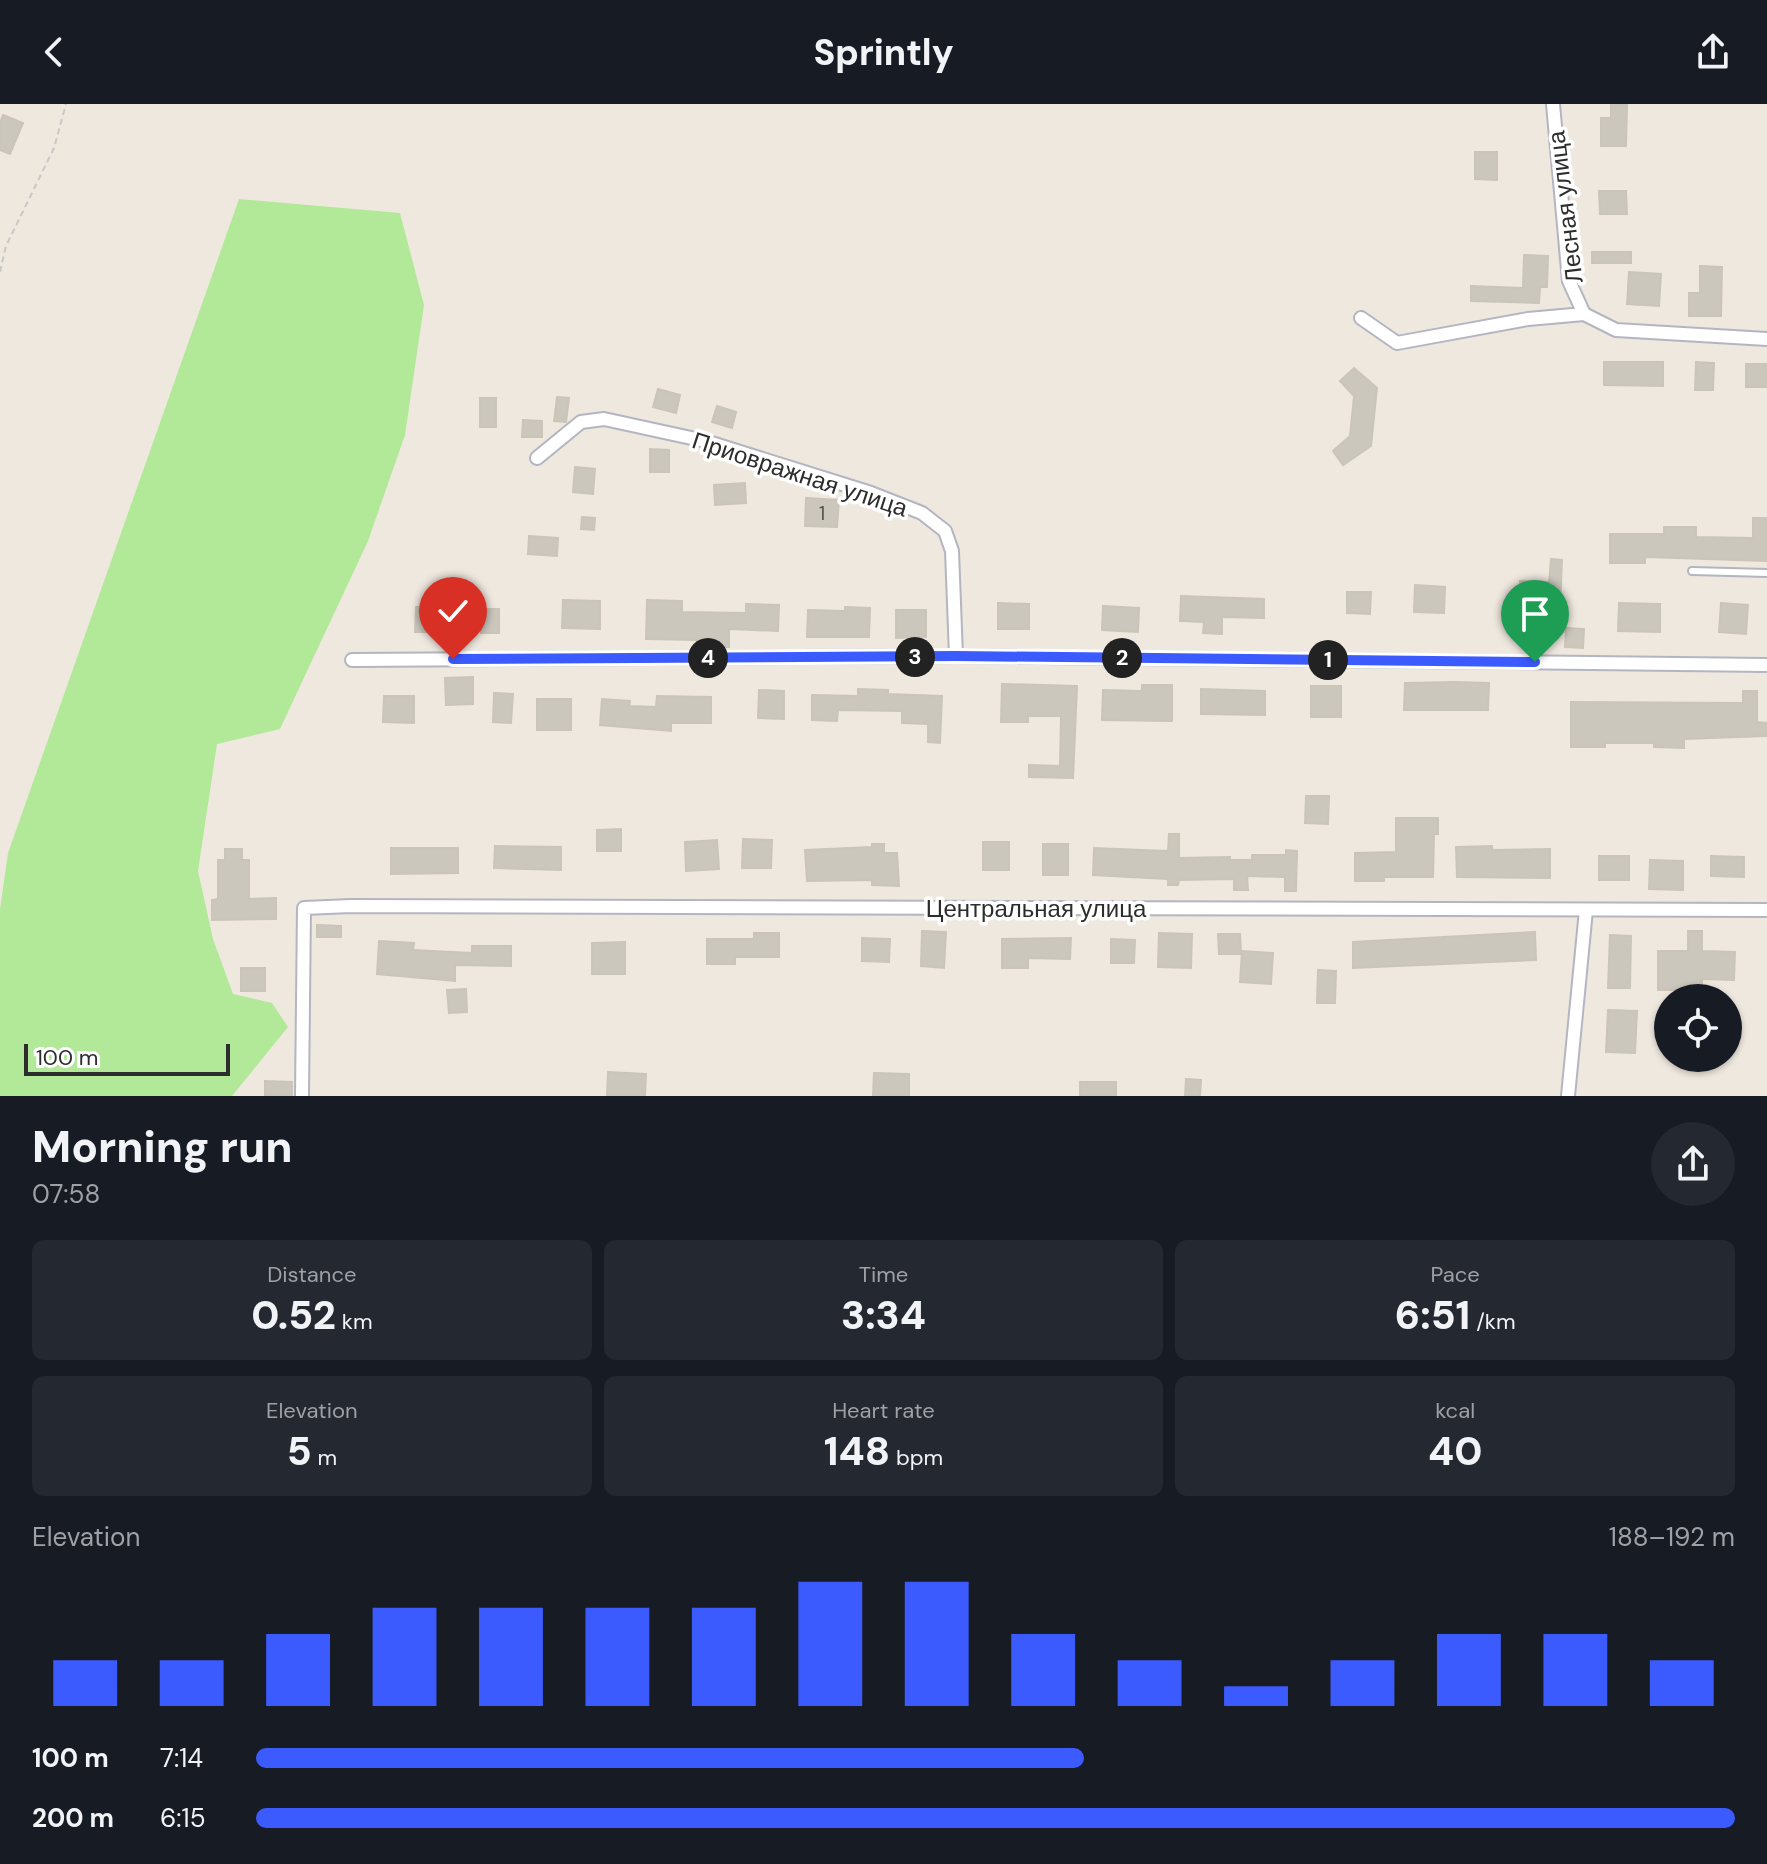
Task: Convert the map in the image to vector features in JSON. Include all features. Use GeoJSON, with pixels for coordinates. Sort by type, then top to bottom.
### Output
{"type":"FeatureCollection","features":[{"type":"Feature","properties":{"kind":"street","name":"Лесная улица"},"geometry":{"type":"LineString","coordinates":[[1553,104],[1569,281],[1584,314],[1616,330],[1767,339]]}},
{"type":"Feature","properties":{"kind":"street"},"geometry":{"type":"LineString","coordinates":[[1361,318],[1397,343],[1528,319],[1584,314]]}},
{"type":"Feature","properties":{"kind":"street","name":"Приовражная улица"},"geometry":{"type":"LineString","coordinates":[[537,458],[581,422],[604,419],[705,441],[871,493],[922,513],[945,531],[952,551],[956,656]]}},
{"type":"Feature","properties":{"kind":"street"},"geometry":{"type":"LineString","coordinates":[[352,660],[956,656],[1767,665]]}},
{"type":"Feature","properties":{"kind":"street","name":"Центральная улица"},"geometry":{"type":"LineString","coordinates":[[302,1096],[304,908],[1767,910]]}},
{"type":"Feature","properties":{"kind":"street"},"geometry":{"type":"LineString","coordinates":[[1568,1096],[1586,910]]}},
{"type":"Feature","properties":{"kind":"lane"},"geometry":{"type":"LineString","coordinates":[[1692,571],[1767,573]]}},
{"type":"Feature","properties":{"kind":"path"},"geometry":{"type":"LineString","coordinates":[[0,272],[6,246],[54,148],[66,104]]}},
{"type":"Feature","properties":{"kind":"green space"},"geometry":{"type":"Polygon","coordinates":[[[239,199],[400,213],[424,305],[405,435],[368,541],[280,729],[217,744],[198,871],[213,939],[233,994],[272,1003],[288,1027],[232,1096],[0,1096],[0,909],[8,853],[239,199]]]}},
{"type":"Feature","properties":{"kind":"building"},"geometry":{"type":"Polygon","coordinates":[[[1611,104],[1627,104],[1626,146],[1601,146],[1601,118],[1611,118],[1611,104]]]}},
{"type":"Feature","properties":{"kind":"building"},"geometry":{"type":"Polygon","coordinates":[[[3,115],[23,123],[10,154],[0,150],[3,115]]]}},
{"type":"Feature","properties":{"kind":"building"},"geometry":{"type":"Polygon","coordinates":[[[1475,152],[1497,152],[1497,180],[1475,179],[1475,152]]]}},
{"type":"Feature","properties":{"kind":"building"},"geometry":{"type":"Polygon","coordinates":[[[1599,191],[1626,191],[1627,214],[1600,214],[1599,191]]]}},
{"type":"Feature","properties":{"kind":"building"},"geometry":{"type":"Polygon","coordinates":[[[1592,252],[1631,252],[1631,263],[1592,263],[1592,252]]]}},
{"type":"Feature","properties":{"kind":"building"},"geometry":{"type":"Polygon","coordinates":[[[1524,255],[1548,256],[1547,287],[1540,287],[1539,303],[1471,301],[1471,286],[1523,288],[1524,255]]]}},
{"type":"Feature","properties":{"kind":"building"},"geometry":{"type":"Polygon","coordinates":[[[1700,266],[1722,267],[1721,316],[1689,316],[1689,293],[1700,293],[1700,266]]]}},
{"type":"Feature","properties":{"kind":"building"},"geometry":{"type":"Polygon","coordinates":[[[1629,272],[1661,274],[1659,306],[1627,304],[1629,272]]]}},
{"type":"Feature","properties":{"kind":"building"},"geometry":{"type":"Polygon","coordinates":[[[1604,362],[1663,362],[1663,386],[1604,385],[1604,362]]]}},
{"type":"Feature","properties":{"kind":"building"},"geometry":{"type":"Polygon","coordinates":[[[1696,362],[1714,363],[1713,390],[1695,390],[1696,362]]]}},
{"type":"Feature","properties":{"kind":"building"},"geometry":{"type":"Polygon","coordinates":[[[1746,364],[1767,364],[1767,387],[1746,387],[1746,364]]]}},
{"type":"Feature","properties":{"kind":"building"},"geometry":{"type":"Polygon","coordinates":[[[1354,368],[1377,388],[1371,446],[1343,465],[1333,451],[1350,436],[1354,396],[1340,381],[1354,368]]]}},
{"type":"Feature","properties":{"kind":"building"},"geometry":{"type":"Polygon","coordinates":[[[658,389],[680,395],[676,413],[653,407],[658,389]]]}},
{"type":"Feature","properties":{"kind":"building"},"geometry":{"type":"Polygon","coordinates":[[[557,397],[569,398],[566,422],[554,421],[557,397]]]}},
{"type":"Feature","properties":{"kind":"building"},"geometry":{"type":"Polygon","coordinates":[[[480,398],[496,398],[496,427],[480,427],[480,398]]]}},
{"type":"Feature","properties":{"kind":"building"},"geometry":{"type":"Polygon","coordinates":[[[717,406],[736,412],[732,428],[712,422],[717,406]]]}},
{"type":"Feature","properties":{"kind":"building"},"geometry":{"type":"Polygon","coordinates":[[[523,420],[542,421],[542,437],[522,437],[523,420]]]}},
{"type":"Feature","properties":{"kind":"building"},"geometry":{"type":"Polygon","coordinates":[[[650,449],[669,450],[669,472],[650,472],[650,449]]]}},
{"type":"Feature","properties":{"kind":"building"},"geometry":{"type":"Polygon","coordinates":[[[575,467],[595,469],[593,494],[573,492],[575,467]]]}},
{"type":"Feature","properties":{"kind":"building"},"geometry":{"type":"Polygon","coordinates":[[[745,483],[746,503],[715,505],[714,485],[745,483]]]}},
{"type":"Feature","properties":{"kind":"building"},"geometry":{"type":"Polygon","coordinates":[[[806,498],[839,500],[837,527],[805,526],[806,498]]]}},
{"type":"Feature","properties":{"kind":"building"},"geometry":{"type":"Polygon","coordinates":[[[582,517],[595,518],[594,530],[581,529],[582,517]]]}},
{"type":"Feature","properties":{"kind":"building"},"geometry":{"type":"Polygon","coordinates":[[[1753,518],[1767,518],[1767,561],[1645,557],[1645,563],[1610,563],[1610,534],[1664,534],[1664,527],[1696,527],[1696,537],[1753,538],[1753,518]]]}},
{"type":"Feature","properties":{"kind":"building"},"geometry":{"type":"Polygon","coordinates":[[[529,536],[558,538],[557,556],[528,554],[529,536]]]}},
{"type":"Feature","properties":{"kind":"building"},"geometry":{"type":"Polygon","coordinates":[[[1551,559],[1562,560],[1560,606],[1520,607],[1520,581],[1549,582],[1551,559]]]}},
{"type":"Feature","properties":{"kind":"building"},"geometry":{"type":"Polygon","coordinates":[[[1415,585],[1445,587],[1444,613],[1414,612],[1415,585]]]}},
{"type":"Feature","properties":{"kind":"building"},"geometry":{"type":"Polygon","coordinates":[[[1347,592],[1371,592],[1370,614],[1347,613],[1347,592]]]}},
{"type":"Feature","properties":{"kind":"building"},"geometry":{"type":"Polygon","coordinates":[[[1181,596],[1264,599],[1264,618],[1222,617],[1222,634],[1203,633],[1204,622],[1180,621],[1181,596]]]}},
{"type":"Feature","properties":{"kind":"building"},"geometry":{"type":"Polygon","coordinates":[[[563,600],[600,601],[600,629],[562,628],[563,600]]]}},
{"type":"Feature","properties":{"kind":"building"},"geometry":{"type":"Polygon","coordinates":[[[647,600],[682,601],[682,612],[746,613],[746,604],[779,605],[778,631],[729,629],[729,647],[697,647],[698,640],[646,639],[647,600]]]}},
{"type":"Feature","properties":{"kind":"building"},"geometry":{"type":"Polygon","coordinates":[[[998,603],[1029,604],[1029,629],[998,629],[998,603]]]}},
{"type":"Feature","properties":{"kind":"building"},"geometry":{"type":"Polygon","coordinates":[[[1619,603],[1660,604],[1660,632],[1618,631],[1619,603]]]}},
{"type":"Feature","properties":{"kind":"building"},"geometry":{"type":"Polygon","coordinates":[[[1721,603],[1748,605],[1746,634],[1719,632],[1721,603]]]}},
{"type":"Feature","properties":{"kind":"building"},"geometry":{"type":"Polygon","coordinates":[[[1103,606],[1139,608],[1138,632],[1102,630],[1103,606]]]}},
{"type":"Feature","properties":{"kind":"building"},"geometry":{"type":"Polygon","coordinates":[[[416,607],[449,608],[449,632],[415,632],[416,607]]]}},
{"type":"Feature","properties":{"kind":"building"},"geometry":{"type":"Polygon","coordinates":[[[845,607],[870,608],[869,637],[807,637],[808,610],[845,611],[845,607]]]}},
{"type":"Feature","properties":{"kind":"building"},"geometry":{"type":"Polygon","coordinates":[[[481,609],[499,609],[499,633],[481,633],[481,609]]]}},
{"type":"Feature","properties":{"kind":"building"},"geometry":{"type":"Polygon","coordinates":[[[896,610],[926,610],[926,637],[896,638],[896,610]]]}},
{"type":"Feature","properties":{"kind":"building"},"geometry":{"type":"Polygon","coordinates":[[[1566,628],[1584,629],[1583,648],[1565,647],[1566,628]]]}},
{"type":"Feature","properties":{"kind":"building"},"geometry":{"type":"Polygon","coordinates":[[[473,677],[473,704],[446,705],[445,678],[473,677]]]}},
{"type":"Feature","properties":{"kind":"building"},"geometry":{"type":"Polygon","coordinates":[[[1405,683],[1489,683],[1488,710],[1404,710],[1405,683]]]}},
{"type":"Feature","properties":{"kind":"building"},"geometry":{"type":"Polygon","coordinates":[[[1002,684],[1077,686],[1073,778],[1029,777],[1029,765],[1060,766],[1061,716],[1028,716],[1028,722],[1001,722],[1002,684]]]}},
{"type":"Feature","properties":{"kind":"building"},"geometry":{"type":"Polygon","coordinates":[[[1142,685],[1172,685],[1172,721],[1102,720],[1103,690],[1142,691],[1142,685]]]}},
{"type":"Feature","properties":{"kind":"building"},"geometry":{"type":"Polygon","coordinates":[[[1311,686],[1341,686],[1341,717],[1311,717],[1311,686]]]}},
{"type":"Feature","properties":{"kind":"building"},"geometry":{"type":"Polygon","coordinates":[[[858,689],[888,690],[888,694],[942,696],[940,743],[928,742],[928,724],[902,723],[902,711],[838,710],[837,721],[812,720],[812,695],[858,696],[858,689]]]}},
{"type":"Feature","properties":{"kind":"building"},"geometry":{"type":"Polygon","coordinates":[[[1201,689],[1265,691],[1265,715],[1201,714],[1201,689]]]}},
{"type":"Feature","properties":{"kind":"building"},"geometry":{"type":"Polygon","coordinates":[[[759,690],[784,691],[784,719],[758,718],[759,690]]]}},
{"type":"Feature","properties":{"kind":"building"},"geometry":{"type":"Polygon","coordinates":[[[1743,691],[1757,691],[1757,722],[1767,723],[1767,736],[1684,739],[1684,748],[1654,747],[1654,743],[1571,747],[1571,702],[1743,703],[1743,691]]]}},
{"type":"Feature","properties":{"kind":"building"},"geometry":{"type":"Polygon","coordinates":[[[494,693],[513,694],[511,723],[493,722],[494,693]]]}},
{"type":"Feature","properties":{"kind":"building"},"geometry":{"type":"Polygon","coordinates":[[[384,696],[414,696],[414,723],[383,722],[384,696]]]}},
{"type":"Feature","properties":{"kind":"building"},"geometry":{"type":"Polygon","coordinates":[[[657,696],[711,697],[711,723],[671,723],[671,731],[600,725],[602,699],[630,701],[629,706],[656,707],[657,696]]]}},
{"type":"Feature","properties":{"kind":"building"},"geometry":{"type":"Polygon","coordinates":[[[537,699],[571,699],[571,730],[537,730],[537,699]]]}},
{"type":"Feature","properties":{"kind":"building"},"geometry":{"type":"Polygon","coordinates":[[[1306,796],[1329,796],[1328,824],[1305,823],[1306,796]]]}},
{"type":"Feature","properties":{"kind":"building"},"geometry":{"type":"Polygon","coordinates":[[[1396,818],[1438,818],[1438,834],[1434,834],[1433,877],[1384,877],[1384,881],[1355,881],[1355,853],[1396,852],[1396,818]]]}},
{"type":"Feature","properties":{"kind":"building"},"geometry":{"type":"Polygon","coordinates":[[[621,829],[621,851],[597,851],[597,830],[621,829]]]}},
{"type":"Feature","properties":{"kind":"building"},"geometry":{"type":"Polygon","coordinates":[[[1169,834],[1179,834],[1179,858],[1252,860],[1252,855],[1286,855],[1286,850],[1297,851],[1296,891],[1285,891],[1285,877],[1247,876],[1248,890],[1234,890],[1234,879],[1179,880],[1178,885],[1168,885],[1168,879],[1093,875],[1094,848],[1168,851],[1169,834]]]}},
{"type":"Feature","properties":{"kind":"building"},"geometry":{"type":"Polygon","coordinates":[[[743,839],[772,840],[771,868],[742,868],[743,839]]]}},
{"type":"Feature","properties":{"kind":"building"},"geometry":{"type":"Polygon","coordinates":[[[717,840],[719,869],[686,871],[685,842],[717,840]]]}},
{"type":"Feature","properties":{"kind":"building"},"geometry":{"type":"Polygon","coordinates":[[[983,842],[1009,842],[1009,870],[983,870],[983,842]]]}},
{"type":"Feature","properties":{"kind":"building"},"geometry":{"type":"Polygon","coordinates":[[[872,844],[884,844],[884,853],[897,853],[899,886],[872,885],[872,880],[807,881],[805,850],[872,847],[872,844]]]}},
{"type":"Feature","properties":{"kind":"building"},"geometry":{"type":"Polygon","coordinates":[[[1043,844],[1068,844],[1068,875],[1043,875],[1043,844]]]}},
{"type":"Feature","properties":{"kind":"building"},"geometry":{"type":"Polygon","coordinates":[[[495,846],[561,847],[561,870],[494,868],[495,846]]]}},
{"type":"Feature","properties":{"kind":"building"},"geometry":{"type":"Polygon","coordinates":[[[1492,846],[1492,850],[1550,849],[1550,878],[1457,877],[1456,847],[1492,846]]]}},
{"type":"Feature","properties":{"kind":"building"},"geometry":{"type":"Polygon","coordinates":[[[391,848],[458,848],[458,873],[391,874],[391,848]]]}},
{"type":"Feature","properties":{"kind":"building"},"geometry":{"type":"Polygon","coordinates":[[[225,849],[242,849],[242,860],[249,860],[249,899],[276,898],[276,919],[212,920],[212,900],[218,899],[218,860],[225,860],[225,849]]]}},
{"type":"Feature","properties":{"kind":"building"},"geometry":{"type":"Polygon","coordinates":[[[1599,856],[1629,856],[1629,880],[1599,880],[1599,856]]]}},
{"type":"Feature","properties":{"kind":"building"},"geometry":{"type":"Polygon","coordinates":[[[1711,856],[1744,857],[1744,877],[1711,876],[1711,856]]]}},
{"type":"Feature","properties":{"kind":"building"},"geometry":{"type":"Polygon","coordinates":[[[1650,860],[1683,861],[1683,890],[1649,889],[1650,860]]]}},
{"type":"Feature","properties":{"kind":"building"},"geometry":{"type":"Polygon","coordinates":[[[317,925],[341,926],[341,937],[317,937],[317,925]]]}},
{"type":"Feature","properties":{"kind":"building"},"geometry":{"type":"Polygon","coordinates":[[[922,931],[946,932],[944,968],[921,966],[922,931]]]}},
{"type":"Feature","properties":{"kind":"building"},"geometry":{"type":"Polygon","coordinates":[[[1688,931],[1702,931],[1702,951],[1735,952],[1734,980],[1702,979],[1702,984],[1658,984],[1658,951],[1688,951],[1688,931]]]}},
{"type":"Feature","properties":{"kind":"building"},"geometry":{"type":"Polygon","coordinates":[[[1535,932],[1536,960],[1353,968],[1353,942],[1535,932]]]}},
{"type":"Feature","properties":{"kind":"building"},"geometry":{"type":"Polygon","coordinates":[[[754,933],[779,933],[779,957],[735,957],[735,964],[707,964],[707,939],[754,939],[754,933]]]}},
{"type":"Feature","properties":{"kind":"building"},"geometry":{"type":"Polygon","coordinates":[[[1159,933],[1192,934],[1191,968],[1158,967],[1159,933]]]}},
{"type":"Feature","properties":{"kind":"building"},"geometry":{"type":"Polygon","coordinates":[[[1218,934],[1240,934],[1241,954],[1219,954],[1218,934]]]}},
{"type":"Feature","properties":{"kind":"building"},"geometry":{"type":"Polygon","coordinates":[[[1610,935],[1631,936],[1630,988],[1608,988],[1610,935]]]}},
{"type":"Feature","properties":{"kind":"building"},"geometry":{"type":"Polygon","coordinates":[[[862,938],[890,939],[889,962],[862,961],[862,938]]]}},
{"type":"Feature","properties":{"kind":"building"},"geometry":{"type":"Polygon","coordinates":[[[1071,938],[1070,959],[1028,958],[1028,968],[1002,968],[1002,939],[1071,938]]]}},
{"type":"Feature","properties":{"kind":"building"},"geometry":{"type":"Polygon","coordinates":[[[1111,939],[1135,940],[1134,963],[1111,963],[1111,939]]]}},
{"type":"Feature","properties":{"kind":"building"},"geometry":{"type":"Polygon","coordinates":[[[379,941],[414,943],[413,950],[472,953],[472,946],[511,946],[511,966],[455,965],[455,981],[377,974],[379,941]]]}},
{"type":"Feature","properties":{"kind":"building"},"geometry":{"type":"Polygon","coordinates":[[[625,942],[625,974],[592,974],[592,943],[625,942]]]}},
{"type":"Feature","properties":{"kind":"building"},"geometry":{"type":"Polygon","coordinates":[[[1242,951],[1273,953],[1271,984],[1240,982],[1242,951]]]}},
{"type":"Feature","properties":{"kind":"building"},"geometry":{"type":"Polygon","coordinates":[[[241,968],[265,968],[265,991],[241,991],[241,968]]]}},
{"type":"Feature","properties":{"kind":"building"},"geometry":{"type":"Polygon","coordinates":[[[1318,970],[1336,971],[1335,1003],[1317,1003],[1318,970]]]}},
{"type":"Feature","properties":{"kind":"building"},"geometry":{"type":"Polygon","coordinates":[[[466,989],[467,1012],[449,1013],[447,990],[466,989]]]}},
{"type":"Feature","properties":{"kind":"building"},"geometry":{"type":"Polygon","coordinates":[[[1608,1010],[1637,1011],[1635,1053],[1606,1052],[1608,1010]]]}},
{"type":"Feature","properties":{"kind":"building"},"geometry":{"type":"Polygon","coordinates":[[[608,1072],[646,1074],[645,1096],[607,1096],[608,1072]]]}},
{"type":"Feature","properties":{"kind":"building"},"geometry":{"type":"Polygon","coordinates":[[[874,1073],[909,1074],[909,1096],[873,1096],[874,1073]]]}},
{"type":"Feature","properties":{"kind":"building"},"geometry":{"type":"Polygon","coordinates":[[[1186,1079],[1201,1080],[1200,1096],[1185,1096],[1186,1079]]]}},
{"type":"Feature","properties":{"kind":"building"},"geometry":{"type":"Polygon","coordinates":[[[265,1081],[292,1082],[292,1096],[265,1096],[265,1081]]]}},
{"type":"Feature","properties":{"kind":"building"},"geometry":{"type":"Polygon","coordinates":[[[1080,1082],[1116,1082],[1116,1096],[1080,1096],[1080,1082]]]}},
{"type":"Feature","properties":{"kind":"route"},"geometry":{"type":"LineString","coordinates":[[453,659],[956,656],[1535,662]]}}]}
